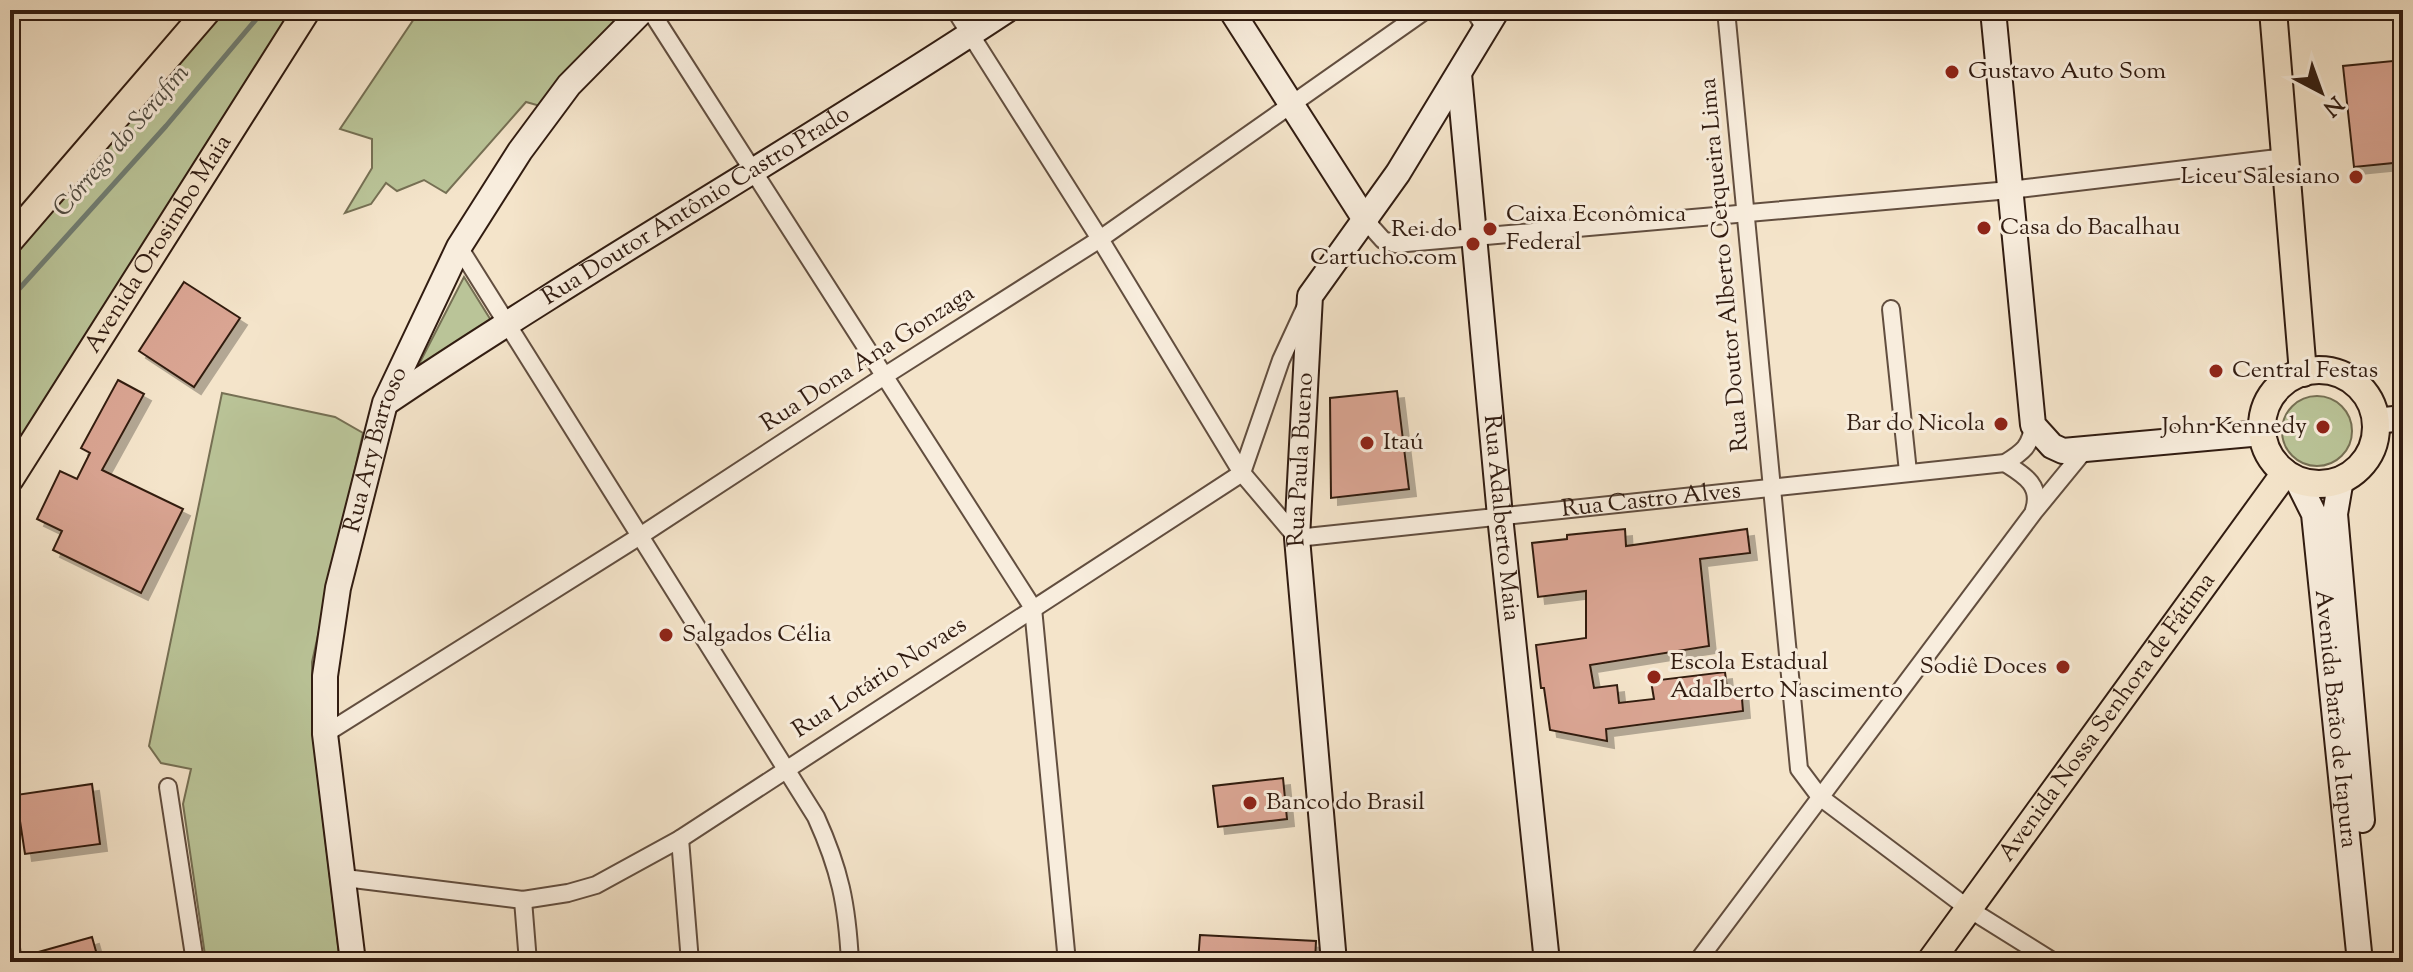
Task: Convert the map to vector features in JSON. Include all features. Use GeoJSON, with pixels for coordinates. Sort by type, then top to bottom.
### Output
{"type":"FeatureCollection","features":[{"type":"Feature","properties":{"kind":"main road"},"geometry":{"type":"LineString","coordinates":[[10,240],[208,10]]}},
{"type":"Feature","properties":{"kind":"main road","name":"Avenida Orosimbo Maia"},"geometry":{"type":"LineString","coordinates":[[10,479],[307,10]]}},
{"type":"Feature","properties":{"kind":"main road","name":"Rua Ary Barroso"},"geometry":{"type":"LineString","coordinates":[[353,962],[325,734],[325,676],[338,588],[356,507],[385,403],[459,247],[520,151],[569,85],[643,10]]}},
{"type":"Feature","properties":{"kind":"main road","name":"Rua Doutor Antônio Castro Prado"},"geometry":{"type":"LineString","coordinates":[[385,403],[507,321],[753,172],[1007,10]]}},
{"type":"Feature","properties":{"kind":"main road"},"geometry":{"type":"LineString","coordinates":[[1231,10],[1366,221]]}},
{"type":"Feature","properties":{"kind":"main road"},"geometry":{"type":"LineString","coordinates":[[1993,10],[2033,425],[2052,446],[2063,451],[2262,433],[2264,413],[2272,395],[2286,381],[2320,370],[2351,380],[2367,398],[2376,421],[2375,439],[2368,456],[2357,470],[2324,484],[2291,476]]}},
{"type":"Feature","properties":{"kind":"main road"},"geometry":{"type":"LineString","coordinates":[[2273,10],[2303,373]]}},
{"type":"Feature","properties":{"kind":"main road"},"geometry":{"type":"LineString","coordinates":[[1310,296],[1366,221],[1459,74],[1486,17]]}},
{"type":"Feature","properties":{"kind":"main road","name":"Rua Adalberto Maia"},"geometry":{"type":"LineString","coordinates":[[1459,74],[1500,516],[1547,962]]}},
{"type":"Feature","properties":{"kind":"main road","name":"Rua Paula Bueno"},"geometry":{"type":"LineString","coordinates":[[1310,296],[1297,538],[1334,962]]}},
{"type":"Feature","properties":{"kind":"main road"},"geometry":{"type":"LineString","coordinates":[[2376,421],[2403,418]]}},
{"type":"Feature","properties":{"kind":"main road","name":"Avenida Barão de Itapura"},"geometry":{"type":"LineString","coordinates":[[2262,433],[2273,462],[2291,476],[2314,514],[2360,962]]}},
{"type":"Feature","properties":{"kind":"main road","name":"Avenida Nossa Senhora de Fátima"},"geometry":{"type":"LineString","coordinates":[[1930,962],[2291,476]]}},
{"type":"Feature","properties":{"kind":"main road","name":"Avenida Barão de Itapura"},"geometry":{"type":"LineString","coordinates":[[2341,479],[2335,514],[2374,962]]}},
{"type":"Feature","properties":{"kind":"street"},"geometry":{"type":"LineString","coordinates":[[650,10],[1033,608],[1067,962]]}},
{"type":"Feature","properties":{"kind":"street"},"geometry":{"type":"LineString","coordinates":[[955,10],[1100,239],[1242,473],[1297,538]]}},
{"type":"Feature","properties":{"kind":"street","name":"Rua Dona Ana Gonzaga"},"geometry":{"type":"LineString","coordinates":[[325,734],[640,536],[1100,239],[1426,10]]}},
{"type":"Feature","properties":{"kind":"street","name":"Rua Doutor Alberto Cerqueira Lima"},"geometry":{"type":"LineString","coordinates":[[1726,10],[1799,769],[1820,797],[1969,909],[2054,962]]}},
{"type":"Feature","properties":{"kind":"street"},"geometry":{"type":"LineString","coordinates":[[1366,221],[1383,240],[1395,244],[2010,190],[2286,157]]}},
{"type":"Feature","properties":{"kind":"street"},"geometry":{"type":"LineString","coordinates":[[459,247],[816,817],[834,857],[847,913],[850,962]]}},
{"type":"Feature","properties":{"kind":"street"},"geometry":{"type":"LineString","coordinates":[[1242,473],[1281,360],[1310,296]]}},
{"type":"Feature","properties":{"kind":"street"},"geometry":{"type":"LineString","coordinates":[[1891,309],[1908,472]]}},
{"type":"Feature","properties":{"kind":"street"},"geometry":{"type":"LineString","coordinates":[[2033,425],[2027,449],[2005,463],[2031,480],[2037,500],[2034,512]]}},
{"type":"Feature","properties":{"kind":"street"},"geometry":{"type":"LineString","coordinates":[[1697,962],[2034,512],[2084,451]]}},
{"type":"Feature","properties":{"kind":"street","name":"Rua Castro Alves"},"geometry":{"type":"LineString","coordinates":[[1297,538],[2005,463]]}},
{"type":"Feature","properties":{"kind":"street","name":"Rua Lotário Novaes"},"geometry":{"type":"LineString","coordinates":[[345,878],[523,900],[596,885],[680,839],[1242,473]]}},
{"type":"Feature","properties":{"kind":"street"},"geometry":{"type":"LineString","coordinates":[[168,787],[195,962]]}},
{"type":"Feature","properties":{"kind":"street"},"geometry":{"type":"LineString","coordinates":[[680,839],[690,962]]}},
{"type":"Feature","properties":{"kind":"street"},"geometry":{"type":"LineString","coordinates":[[523,900],[528,962]]}},
{"type":"Feature","properties":{"kind":"green space"},"geometry":{"type":"Polygon","coordinates":[[[223,10],[295,10],[221,121],[10,460],[10,259],[223,10]]]}},
{"type":"Feature","properties":{"kind":"green space"},"geometry":{"type":"Polygon","coordinates":[[[420,10],[643,10],[540,106],[526,102],[446,193],[424,180],[397,191],[386,183],[371,204],[345,213],[372,168],[372,139],[340,129],[420,10]]]}},
{"type":"Feature","properties":{"kind":"green space"},"geometry":{"type":"Polygon","coordinates":[[[464,277],[492,322],[417,368],[464,277]]]}},
{"type":"Feature","properties":{"kind":"green space"},"geometry":{"type":"Polygon","coordinates":[[[222,393],[335,417],[363,433],[312,662],[312,729],[340,962],[206,962],[183,804],[191,769],[161,763],[149,746],[222,393]]]}},
{"type":"Feature","properties":{"kind":"green space"},"geometry":{"type":"Polygon","coordinates":[[[2317,396],[2342,406],[2352,431],[2342,456],[2317,466],[2292,456],[2282,431],[2292,406],[2317,396]]]}},
{"type":"Feature","properties":{"kind":"green space"},"geometry":{"type":"Polygon","coordinates":[[[10,874],[22,962],[10,962],[10,874]]]}},
{"type":"Feature","properties":{"kind":"building"},"geometry":{"type":"Polygon","coordinates":[[[2403,60],[2403,162],[2354,167],[2343,66],[2403,60]]]}},
{"type":"Feature","properties":{"kind":"building"},"geometry":{"type":"Polygon","coordinates":[[[184,282],[240,318],[194,387],[139,351],[184,282]]]}},
{"type":"Feature","properties":{"kind":"building"},"geometry":{"type":"Polygon","coordinates":[[[118,380],[144,394],[102,470],[183,509],[141,593],[53,550],[62,531],[37,519],[60,471],[77,479],[90,453],[81,448],[118,380]]]}},
{"type":"Feature","properties":{"kind":"building","name":"Itaú"},"geometry":{"type":"Polygon","coordinates":[[[1397,391],[1409,489],[1331,498],[1330,398],[1397,391]]]}},
{"type":"Feature","properties":{"kind":"building"},"geometry":{"type":"Polygon","coordinates":[[[1625,529],[1626,546],[1747,529],[1750,553],[1700,559],[1709,646],[1590,665],[1594,688],[1617,685],[1619,703],[1654,699],[1651,681],[1725,672],[1727,689],[1741,687],[1743,711],[1606,729],[1607,741],[1550,730],[1536,645],[1586,638],[1586,591],[1538,597],[1532,543],[1567,539],[1567,535],[1625,529]]]}},
{"type":"Feature","properties":{"kind":"building","name":"Banco do Brasil"},"geometry":{"type":"Polygon","coordinates":[[[1283,778],[1287,819],[1218,827],[1213,786],[1283,778]]]}},
{"type":"Feature","properties":{"kind":"building"},"geometry":{"type":"Polygon","coordinates":[[[92,784],[100,844],[25,854],[16,795],[92,784]]]}},
{"type":"Feature","properties":{"kind":"building"},"geometry":{"type":"Polygon","coordinates":[[[1200,935],[1316,941],[1315,962],[1198,962],[1200,935]]]}},
{"type":"Feature","properties":{"kind":"building"},"geometry":{"type":"Polygon","coordinates":[[[92,937],[99,962],[18,962],[17,958],[92,937]]]}},
{"type":"Feature","properties":{"kind":"waterway","name":"Córrego do Serafim"},"geometry":{"type":"LineString","coordinates":[[10,299],[166,126],[264,10]]}},
{"type":"Feature","properties":{"kind":"place","name":"Gustavo Auto Som"},"geometry":{"type":"Point","coordinates":[1952,72]}},
{"type":"Feature","properties":{"kind":"place","name":"Liceu Salesiano"},"geometry":{"type":"Point","coordinates":[2356,177]}},
{"type":"Feature","properties":{"kind":"place","name":"Casa do Bacalhau"},"geometry":{"type":"Point","coordinates":[1984,228]}},
{"type":"Feature","properties":{"kind":"place","name":"Caixa Econômica Federal"},"geometry":{"type":"Point","coordinates":[1490,229]}},
{"type":"Feature","properties":{"kind":"place","name":"Rei do Cartucho.com"},"geometry":{"type":"Point","coordinates":[1473,244]}},
{"type":"Feature","properties":{"kind":"place","name":"Central Festas"},"geometry":{"type":"Point","coordinates":[2216,371]}},
{"type":"Feature","properties":{"kind":"place","name":"Bar do Nicola"},"geometry":{"type":"Point","coordinates":[2001,424]}},
{"type":"Feature","properties":{"kind":"place","name":"John Kennedy"},"geometry":{"type":"Point","coordinates":[2323,427]}},
{"type":"Feature","properties":{"kind":"place","name":"Itaú"},"geometry":{"type":"Point","coordinates":[1367,443]}},
{"type":"Feature","properties":{"kind":"place","name":"Salgados Célia"},"geometry":{"type":"Point","coordinates":[666,635]}},
{"type":"Feature","properties":{"kind":"place","name":"Sodiê Doces"},"geometry":{"type":"Point","coordinates":[2063,667]}},
{"type":"Feature","properties":{"kind":"place","name":"Escola Estadual Adalberto Nascimento"},"geometry":{"type":"Point","coordinates":[1654,677]}},
{"type":"Feature","properties":{"kind":"place","name":"Banco do Brasil"},"geometry":{"type":"Point","coordinates":[1250,803]}}]}
